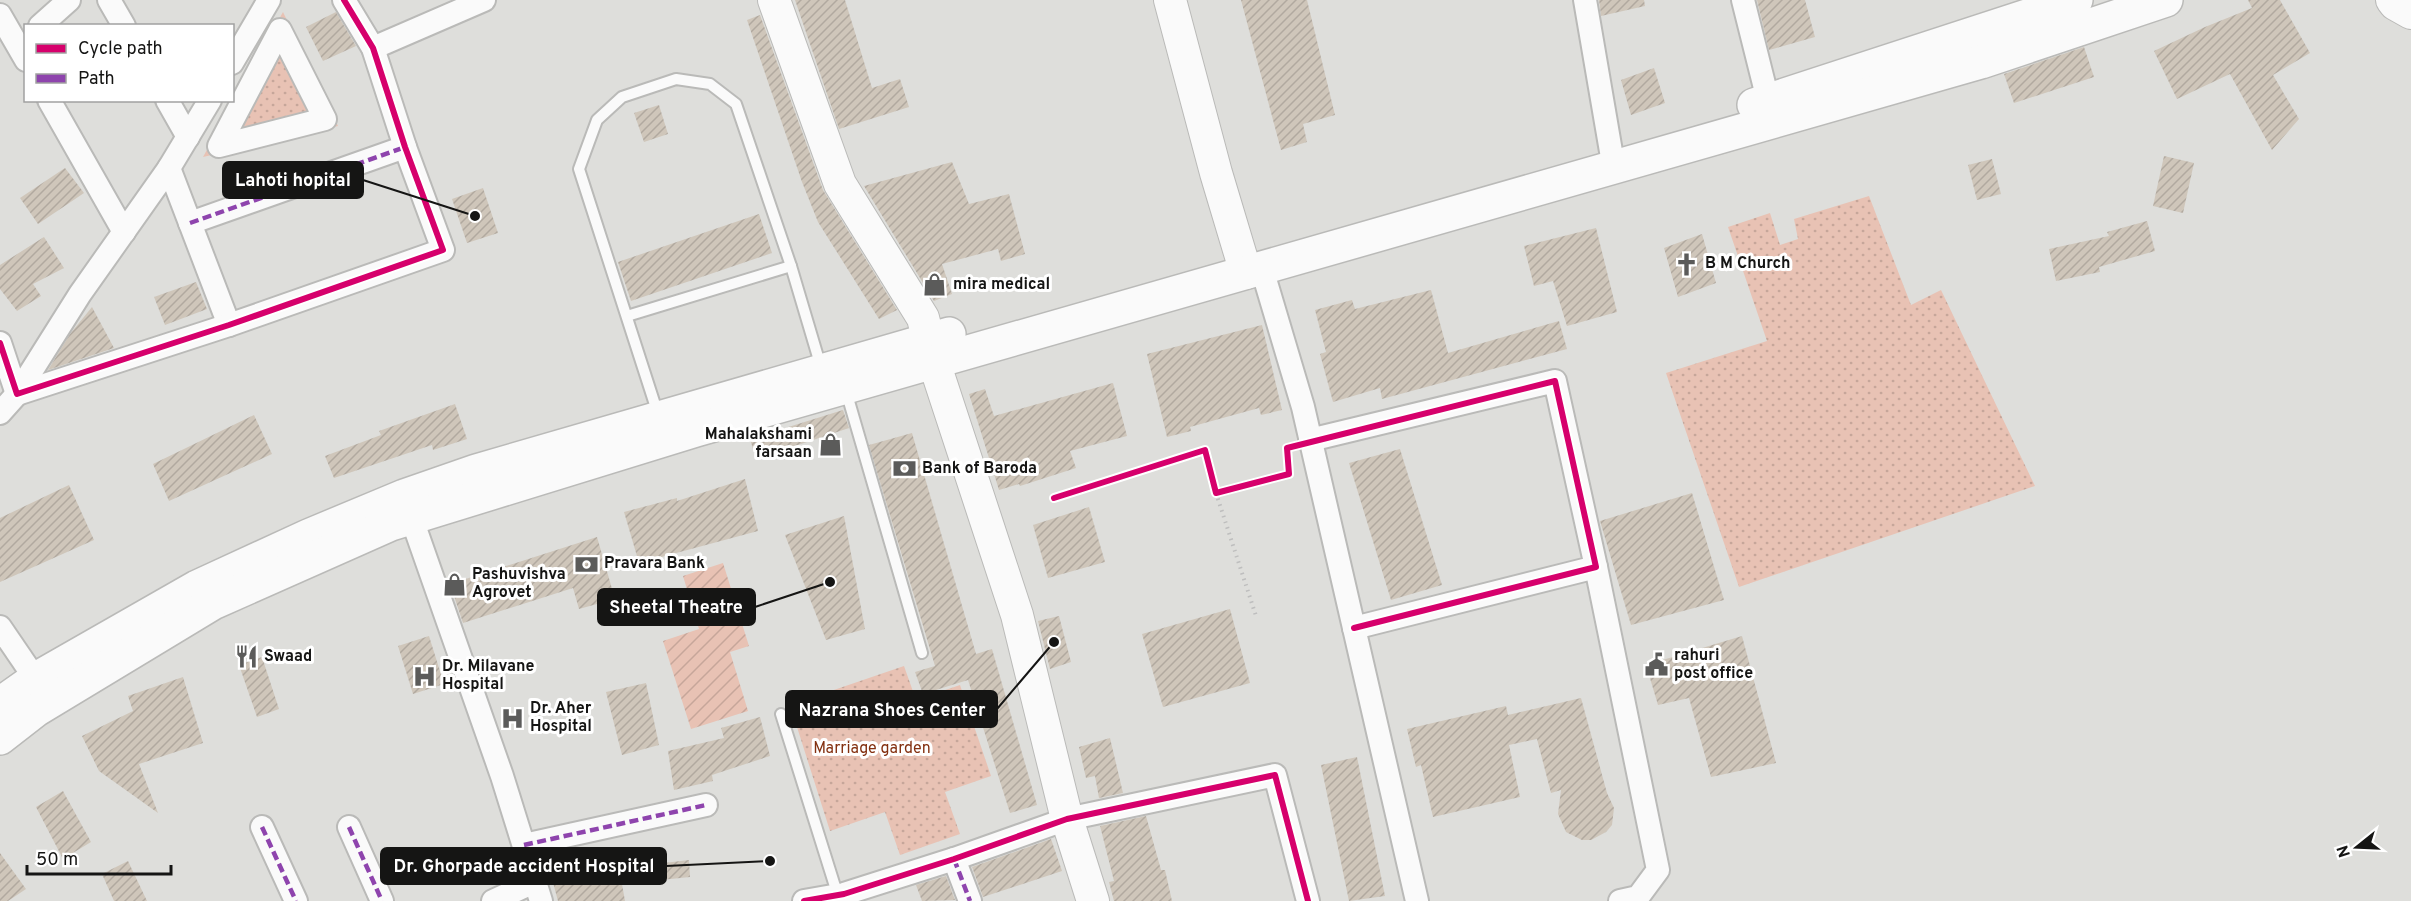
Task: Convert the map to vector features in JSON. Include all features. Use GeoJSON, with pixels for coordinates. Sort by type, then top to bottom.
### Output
{"type":"FeatureCollection","features":[{"type":"Feature","properties":{"kind":"highway"},"geometry":{"type":"LineString","coordinates":[[0,738],[43,690],[197,587],[261,556],[407,507],[476,471],[663,429],[932,351],[1250,265],[1422,212],[1612,159],[1903,70],[2076,0]]}},
{"type":"Feature","properties":{"kind":"highway"},"geometry":{"type":"LineString","coordinates":[[1612,159],[1768,100],[1903,70],[1981,62],[2166,0]]}},
{"type":"Feature","properties":{"kind":"highway"},"geometry":{"type":"LineString","coordinates":[[0,704],[43,690]]}},
{"type":"Feature","properties":{"kind":"main road"},"geometry":{"type":"LineString","coordinates":[[774,0],[840,184],[923,318],[1017,615],[1067,819],[1093,901]]}},
{"type":"Feature","properties":{"kind":"main road"},"geometry":{"type":"LineString","coordinates":[[1170,0],[1216,174],[1250,265]]}},
{"type":"Feature","properties":{"kind":"main road"},"geometry":{"type":"LineString","coordinates":[[2392,0],[2411,13]]}},
{"type":"Feature","properties":{"kind":"street"},"geometry":{"type":"LineString","coordinates":[[42,24],[69,0]]}},
{"type":"Feature","properties":{"kind":"street"},"geometry":{"type":"LineString","coordinates":[[109,0],[123,24]]}},
{"type":"Feature","properties":{"kind":"street"},"geometry":{"type":"LineString","coordinates":[[234,60],[269,0]]}},
{"type":"Feature","properties":{"kind":"street"},"geometry":{"type":"LineString","coordinates":[[16,394],[229,325],[443,250],[405,147],[373,48],[344,0]]}},
{"type":"Feature","properties":{"kind":"street"},"geometry":{"type":"LineString","coordinates":[[373,48],[484,0]]}},
{"type":"Feature","properties":{"kind":"street"},"geometry":{"type":"LineString","coordinates":[[1585,0],[1612,159]]}},
{"type":"Feature","properties":{"kind":"street"},"geometry":{"type":"LineString","coordinates":[[1743,0],[1768,100]]}},
{"type":"Feature","properties":{"kind":"street"},"geometry":{"type":"LineString","coordinates":[[0,15],[23,48]]}},
{"type":"Feature","properties":{"kind":"street"},"geometry":{"type":"LineString","coordinates":[[280,30],[326,119],[219,147],[229,127],[280,30]]}},
{"type":"Feature","properties":{"kind":"street"},"geometry":{"type":"LineString","coordinates":[[50,102],[124,232]]}},
{"type":"Feature","properties":{"kind":"street"},"geometry":{"type":"LineString","coordinates":[[168,102],[188,137]]}},
{"type":"Feature","properties":{"kind":"street"},"geometry":{"type":"LineString","coordinates":[[0,413],[16,394],[80,294],[169,168],[209,102]]}},
{"type":"Feature","properties":{"kind":"street"},"geometry":{"type":"LineString","coordinates":[[190,223],[405,147]]}},
{"type":"Feature","properties":{"kind":"street"},"geometry":{"type":"LineString","coordinates":[[169,168],[229,325]]}},
{"type":"Feature","properties":{"kind":"street"},"geometry":{"type":"LineString","coordinates":[[1250,265],[1303,406],[1417,901]]}},
{"type":"Feature","properties":{"kind":"street"},"geometry":{"type":"LineString","coordinates":[[0,343],[16,394]]}},
{"type":"Feature","properties":{"kind":"street"},"geometry":{"type":"LineString","coordinates":[[1310,441],[1555,381],[1658,870],[1638,897],[1620,901]]}},
{"type":"Feature","properties":{"kind":"street"},"geometry":{"type":"LineString","coordinates":[[407,507],[502,776],[537,892],[493,901]]}},
{"type":"Feature","properties":{"kind":"street"},"geometry":{"type":"LineString","coordinates":[[1354,628],[1596,567]]}},
{"type":"Feature","properties":{"kind":"street"},"geometry":{"type":"LineString","coordinates":[[0,627],[43,690]]}},
{"type":"Feature","properties":{"kind":"street"},"geometry":{"type":"LineString","coordinates":[[804,901],[843,897],[1067,819],[1275,775],[1308,901]]}},
{"type":"Feature","properties":{"kind":"street"},"geometry":{"type":"LineString","coordinates":[[524,845],[706,805]]}},
{"type":"Feature","properties":{"kind":"street"},"geometry":{"type":"LineString","coordinates":[[262,827],[296,901]]}},
{"type":"Feature","properties":{"kind":"street"},"geometry":{"type":"LineString","coordinates":[[349,827],[382,901]]}},
{"type":"Feature","properties":{"kind":"street"},"geometry":{"type":"LineString","coordinates":[[954,859],[970,901]]}},
{"type":"Feature","properties":{"kind":"lane"},"geometry":{"type":"LineString","coordinates":[[663,429],[579,169],[597,120],[622,97],[676,79],[710,84],[736,104],[791,266],[834,379],[922,653]]}},
{"type":"Feature","properties":{"kind":"lane"},"geometry":{"type":"LineString","coordinates":[[627,316],[791,266]]}},
{"type":"Feature","properties":{"kind":"lane"},"geometry":{"type":"LineString","coordinates":[[781,714],[843,897]]}},
{"type":"Feature","properties":{"kind":"path"},"geometry":{"type":"LineString","coordinates":[[1213,482],[1256,616]]}},
{"type":"Feature","properties":{"kind":"path"},"geometry":{"type":"LineString","coordinates":[[1216,493],[1226,490]]}},
{"type":"Feature","properties":{"kind":"green space"},"geometry":{"type":"Polygon","coordinates":[[[283,12],[338,126],[203,157],[283,12]]]}},
{"type":"Feature","properties":{"kind":"green space"},"geometry":{"type":"Polygon","coordinates":[[[1869,196],[1911,305],[1941,290],[2035,486],[1739,587],[1666,373],[1767,341],[1728,227],[1770,213],[1780,245],[1798,239],[1794,219],[1869,196]]]}},
{"type":"Feature","properties":{"kind":"green space"},"geometry":{"type":"Polygon","coordinates":[[[723,563],[749,646],[730,652],[748,711],[691,729],[663,641],[699,629],[683,576],[723,563]]]}},
{"type":"Feature","properties":{"kind":"green space","name":"Marriage garden"},"geometry":{"type":"Polygon","coordinates":[[[904,666],[916,700],[960,685],[991,776],[945,792],[960,834],[900,855],[885,812],[830,831],[790,705],[904,666]]]}},
{"type":"Feature","properties":{"kind":"building"},"geometry":{"type":"Polygon","coordinates":[[[795,0],[845,0],[872,88],[900,79],[909,107],[839,129],[795,0]]]}},
{"type":"Feature","properties":{"kind":"building"},"geometry":{"type":"Polygon","coordinates":[[[1241,0],[1307,0],[1335,115],[1303,124],[1307,142],[1281,150],[1241,0]]]}},
{"type":"Feature","properties":{"kind":"building"},"geometry":{"type":"Polygon","coordinates":[[[1599,0],[1644,0],[1645,6],[1601,16],[1599,0]]]}},
{"type":"Feature","properties":{"kind":"building"},"geometry":{"type":"Polygon","coordinates":[[[1757,0],[1805,0],[1815,37],[1769,50],[1757,0]]]}},
{"type":"Feature","properties":{"kind":"building"},"geometry":{"type":"Polygon","coordinates":[[[2248,0],[2280,0],[2310,53],[2273,75],[2299,119],[2272,150],[2230,74],[2177,99],[2154,51],[2252,8],[2248,0]]]}},
{"type":"Feature","properties":{"kind":"building"},"geometry":{"type":"Polygon","coordinates":[[[336,12],[356,46],[323,61],[306,27],[336,12]]]}},
{"type":"Feature","properties":{"kind":"building"},"geometry":{"type":"Polygon","coordinates":[[[760,15],[823,190],[897,310],[879,319],[818,222],[802,182],[747,20],[760,15]]]}},
{"type":"Feature","properties":{"kind":"building"},"geometry":{"type":"Polygon","coordinates":[[[2084,47],[2094,77],[2014,103],[2004,74],[2084,47]]]}},
{"type":"Feature","properties":{"kind":"building"},"geometry":{"type":"Polygon","coordinates":[[[1654,68],[1665,103],[1631,115],[1621,80],[1654,68]]]}},
{"type":"Feature","properties":{"kind":"building"},"geometry":{"type":"Polygon","coordinates":[[[659,105],[668,134],[644,142],[634,113],[659,105]]]}},
{"type":"Feature","properties":{"kind":"building"},"geometry":{"type":"Polygon","coordinates":[[[2164,156],[2194,163],[2183,213],[2153,206],[2164,156]]]}},
{"type":"Feature","properties":{"kind":"building"},"geometry":{"type":"Polygon","coordinates":[[[1992,159],[2001,194],[1977,200],[1968,165],[1992,159]]]}},
{"type":"Feature","properties":{"kind":"building"},"geometry":{"type":"Polygon","coordinates":[[[952,162],[969,204],[1009,194],[1025,254],[1001,261],[998,249],[942,264],[952,294],[934,301],[864,186],[952,162]]]}},
{"type":"Feature","properties":{"kind":"building"},"geometry":{"type":"Polygon","coordinates":[[[65,168],[84,193],[38,224],[20,198],[65,168]]]}},
{"type":"Feature","properties":{"kind":"building"},"geometry":{"type":"Polygon","coordinates":[[[483,188],[498,233],[467,243],[452,199],[483,188]]]}},
{"type":"Feature","properties":{"kind":"building"},"geometry":{"type":"Polygon","coordinates":[[[759,214],[772,253],[631,301],[618,262],[759,214]]]}},
{"type":"Feature","properties":{"kind":"building"},"geometry":{"type":"Polygon","coordinates":[[[2147,221],[2155,251],[2099,267],[2100,272],[2056,281],[2049,249],[2109,236],[2107,232],[2147,221]]]}},
{"type":"Feature","properties":{"kind":"building"},"geometry":{"type":"Polygon","coordinates":[[[1596,228],[1617,312],[1567,326],[1553,281],[1534,286],[1524,246],[1596,228]]]}},
{"type":"Feature","properties":{"kind":"building"},"geometry":{"type":"Polygon","coordinates":[[[1702,234],[1716,283],[1678,297],[1664,248],[1702,234]]]}},
{"type":"Feature","properties":{"kind":"building"},"geometry":{"type":"Polygon","coordinates":[[[44,237],[64,268],[33,284],[41,296],[17,311],[0,289],[0,265],[44,237]]]}},
{"type":"Feature","properties":{"kind":"building"},"geometry":{"type":"Polygon","coordinates":[[[196,282],[207,309],[165,325],[154,297],[196,282]]]}},
{"type":"Feature","properties":{"kind":"building"},"geometry":{"type":"Polygon","coordinates":[[[1431,290],[1448,353],[1559,321],[1567,349],[1382,399],[1380,388],[1333,402],[1320,354],[1326,352],[1315,310],[1352,300],[1355,309],[1431,290]]]}},
{"type":"Feature","properties":{"kind":"building"},"geometry":{"type":"Polygon","coordinates":[[[92,307],[114,348],[48,370],[70,334],[92,307]]]}},
{"type":"Feature","properties":{"kind":"building"},"geometry":{"type":"Polygon","coordinates":[[[1262,325],[1282,410],[1261,415],[1259,408],[1190,427],[1191,431],[1167,437],[1147,354],[1262,325]]]}},
{"type":"Feature","properties":{"kind":"building"},"geometry":{"type":"Polygon","coordinates":[[[1113,383],[1127,436],[1070,451],[1076,468],[1020,486],[1019,484],[999,490],[969,394],[985,389],[994,416],[1113,383]]]}},
{"type":"Feature","properties":{"kind":"building"},"geometry":{"type":"Polygon","coordinates":[[[455,404],[467,439],[433,450],[432,445],[334,478],[325,456],[381,435],[379,431],[455,404]]]}},
{"type":"Feature","properties":{"kind":"building"},"geometry":{"type":"Polygon","coordinates":[[[843,410],[849,428],[756,459],[750,439],[843,410]]]}},
{"type":"Feature","properties":{"kind":"building"},"geometry":{"type":"Polygon","coordinates":[[[254,415],[272,454],[169,501],[153,464],[254,415]]]}},
{"type":"Feature","properties":{"kind":"building"},"geometry":{"type":"Polygon","coordinates":[[[912,433],[976,654],[992,649],[1037,805],[1010,813],[968,680],[923,694],[915,672],[935,666],[869,445],[912,433]]]}},
{"type":"Feature","properties":{"kind":"building"},"geometry":{"type":"Polygon","coordinates":[[[1400,449],[1442,585],[1391,600],[1349,463],[1400,449]]]}},
{"type":"Feature","properties":{"kind":"building"},"geometry":{"type":"Polygon","coordinates":[[[745,479],[758,531],[639,563],[624,512],[677,498],[677,501],[745,479]]]}},
{"type":"Feature","properties":{"kind":"building"},"geometry":{"type":"Polygon","coordinates":[[[69,485],[94,540],[0,582],[0,518],[69,485]]]}},
{"type":"Feature","properties":{"kind":"building"},"geometry":{"type":"Polygon","coordinates":[[[1692,493],[1724,600],[1631,625],[1600,521],[1692,493]]]}},
{"type":"Feature","properties":{"kind":"building"},"geometry":{"type":"Polygon","coordinates":[[[1089,507],[1105,562],[1048,578],[1033,525],[1089,507]]]}},
{"type":"Feature","properties":{"kind":"building"},"geometry":{"type":"Polygon","coordinates":[[[844,516],[865,629],[826,640],[785,535],[844,516]]]}},
{"type":"Feature","properties":{"kind":"building"},"geometry":{"type":"Polygon","coordinates":[[[597,537],[615,599],[579,609],[573,588],[463,623],[450,584],[597,537]]]}},
{"type":"Feature","properties":{"kind":"building"},"geometry":{"type":"Polygon","coordinates":[[[1230,609],[1250,683],[1163,707],[1142,634],[1230,609]]]}},
{"type":"Feature","properties":{"kind":"building"},"geometry":{"type":"Polygon","coordinates":[[[1059,616],[1071,662],[1050,669],[1038,621],[1059,616]]]}},
{"type":"Feature","properties":{"kind":"building"},"geometry":{"type":"Polygon","coordinates":[[[429,636],[444,684],[413,694],[398,646],[429,636]]]}},
{"type":"Feature","properties":{"kind":"building"},"geometry":{"type":"Polygon","coordinates":[[[1742,636],[1776,763],[1711,777],[1689,698],[1658,705],[1646,665],[1742,636]]]}},
{"type":"Feature","properties":{"kind":"building"},"geometry":{"type":"Polygon","coordinates":[[[262,657],[279,709],[257,717],[239,665],[262,657]]]}},
{"type":"Feature","properties":{"kind":"building"},"geometry":{"type":"Polygon","coordinates":[[[183,677],[203,743],[139,764],[158,813],[99,771],[82,736],[133,711],[128,696],[183,677]]]}},
{"type":"Feature","properties":{"kind":"building"},"geometry":{"type":"Polygon","coordinates":[[[646,683],[659,745],[622,755],[606,692],[646,683]]]}},
{"type":"Feature","properties":{"kind":"building"},"geometry":{"type":"Polygon","coordinates":[[[1581,698],[1607,793],[1614,808],[1612,825],[1606,832],[1591,840],[1582,840],[1566,832],[1558,814],[1561,790],[1551,793],[1537,739],[1509,745],[1520,797],[1433,817],[1421,765],[1416,767],[1407,729],[1506,706],[1508,715],[1581,698]]]}},
{"type":"Feature","properties":{"kind":"building"},"geometry":{"type":"Polygon","coordinates":[[[760,717],[770,756],[712,775],[713,781],[674,790],[668,751],[724,738],[721,728],[760,717]]]}},
{"type":"Feature","properties":{"kind":"building"},"geometry":{"type":"Polygon","coordinates":[[[1110,738],[1123,793],[1099,798],[1095,776],[1086,778],[1079,747],[1110,738]]]}},
{"type":"Feature","properties":{"kind":"building"},"geometry":{"type":"Polygon","coordinates":[[[1357,757],[1385,896],[1349,901],[1321,765],[1357,757]]]}},
{"type":"Feature","properties":{"kind":"building"},"geometry":{"type":"Polygon","coordinates":[[[63,791],[91,842],[63,859],[36,807],[63,791]]]}},
{"type":"Feature","properties":{"kind":"building"},"geometry":{"type":"Polygon","coordinates":[[[1146,816],[1161,870],[1165,870],[1172,901],[1114,901],[1109,882],[1114,881],[1100,826],[1146,816]]]}},
{"type":"Feature","properties":{"kind":"building"},"geometry":{"type":"Polygon","coordinates":[[[1051,839],[1062,871],[983,897],[972,867],[1051,839]]]}},
{"type":"Feature","properties":{"kind":"building"},"geometry":{"type":"Polygon","coordinates":[[[574,848],[580,880],[639,866],[689,860],[690,877],[622,884],[625,901],[558,901],[552,879],[549,879],[544,864],[553,862],[550,853],[574,848]]]}},
{"type":"Feature","properties":{"kind":"building"},"geometry":{"type":"Polygon","coordinates":[[[0,853],[26,889],[8,901],[0,901],[0,853]]]}},
{"type":"Feature","properties":{"kind":"building"},"geometry":{"type":"Polygon","coordinates":[[[128,861],[147,901],[114,901],[102,874],[128,861]]]}},
{"type":"Feature","properties":{"kind":"building"},"geometry":{"type":"Polygon","coordinates":[[[946,876],[955,900],[922,901],[916,885],[946,876]]]}},
{"type":"Feature","properties":{"kind":"marked path"},"geometry":{"type":"LineString","coordinates":[[190,223],[405,147]]}},
{"type":"Feature","properties":{"kind":"marked path"},"geometry":{"type":"LineString","coordinates":[[524,845],[706,805]]}},
{"type":"Feature","properties":{"kind":"marked path"},"geometry":{"type":"LineString","coordinates":[[262,827],[296,901]]}},
{"type":"Feature","properties":{"kind":"marked path"},"geometry":{"type":"LineString","coordinates":[[349,827],[382,901]]}},
{"type":"Feature","properties":{"kind":"marked path"},"geometry":{"type":"LineString","coordinates":[[954,859],[970,901]]}},
{"type":"Feature","properties":{"kind":"cycle path"},"geometry":{"type":"LineString","coordinates":[[0,343],[17,394],[229,325],[443,250],[405,147],[373,48],[344,0]]}},
{"type":"Feature","properties":{"kind":"cycle path"},"geometry":{"type":"LineString","coordinates":[[1054,498],[1205,450],[1216,493],[1289,474],[1287,448],[1555,381],[1596,567],[1354,628]]}},
{"type":"Feature","properties":{"kind":"cycle path"},"geometry":{"type":"LineString","coordinates":[[804,901],[844,894],[954,859],[1067,819],[1275,775],[1308,901]]}},
{"type":"Feature","properties":{"kind":"place","name":"Lahoti hopital"},"geometry":{"type":"Point","coordinates":[475,216]}},
{"type":"Feature","properties":{"kind":"place","name":"B M Church"},"geometry":{"type":"Point","coordinates":[1687,264]}},
{"type":"Feature","properties":{"kind":"place","name":"mira medical"},"geometry":{"type":"Point","coordinates":[935,285]}},
{"type":"Feature","properties":{"kind":"place","name":"Mahalakshami farsaan"},"geometry":{"type":"Point","coordinates":[830,444]}},
{"type":"Feature","properties":{"kind":"place","name":"Bank of Baroda"},"geometry":{"type":"Point","coordinates":[904,469]}},
{"type":"Feature","properties":{"kind":"place","name":"Pravara Bank"},"geometry":{"type":"Point","coordinates":[586,564]}},
{"type":"Feature","properties":{"kind":"place","name":"Sheetal Theatre"},"geometry":{"type":"Point","coordinates":[830,582]}},
{"type":"Feature","properties":{"kind":"place","name":"Pashuvishva Agrovet"},"geometry":{"type":"Point","coordinates":[454,584]}},
{"type":"Feature","properties":{"kind":"place","name":"Nazrana Shoes Center"},"geometry":{"type":"Point","coordinates":[1054,642]}},
{"type":"Feature","properties":{"kind":"place","name":"Swaad"},"geometry":{"type":"Point","coordinates":[246,657]}},
{"type":"Feature","properties":{"kind":"place","name":"rahuri post office"},"geometry":{"type":"Point","coordinates":[1656,665]}},
{"type":"Feature","properties":{"kind":"place","name":"Dr. Milavane Hospital"},"geometry":{"type":"Point","coordinates":[424,676]}},
{"type":"Feature","properties":{"kind":"place","name":"Dr. Aher Hospital"},"geometry":{"type":"Point","coordinates":[512,718]}},
{"type":"Feature","properties":{"kind":"place","name":"Dr. Ghorpade accident Hospital"},"geometry":{"type":"Point","coordinates":[770,861]}}]}
